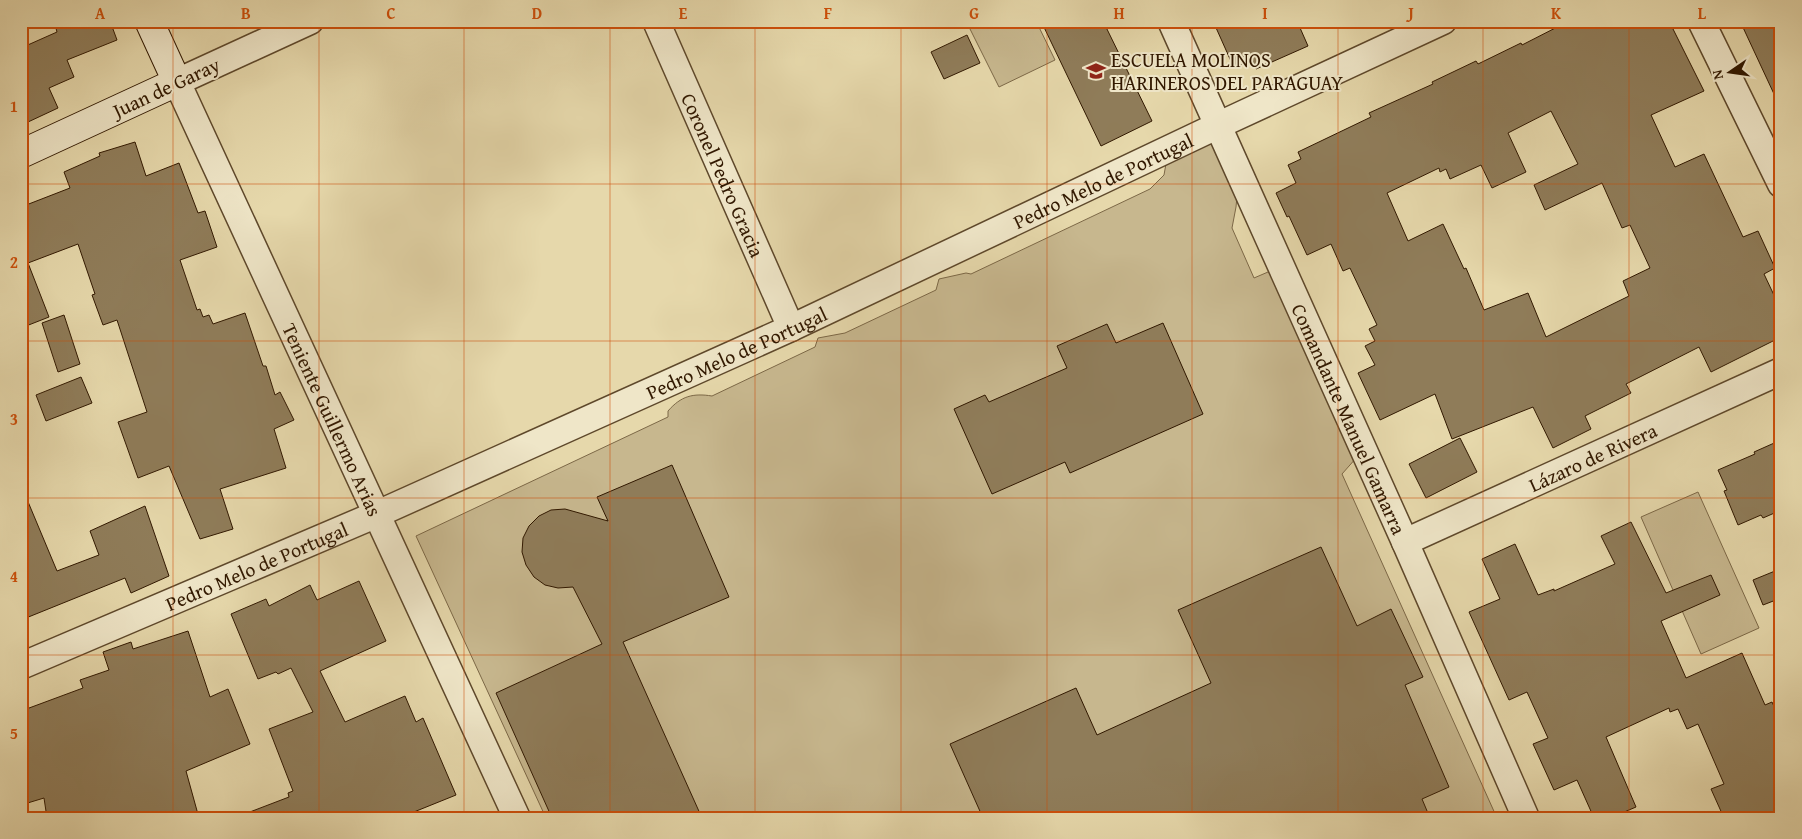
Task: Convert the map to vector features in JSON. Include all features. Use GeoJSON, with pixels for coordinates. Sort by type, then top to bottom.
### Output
{"type":"FeatureCollection","features":[{"type":"Feature","properties":{"kind":"street","name":"Teniente Guillermo Arias"},"geometry":{"type":"LineString","coordinates":[[149,21],[517,818]]}},
{"type":"Feature","properties":{"kind":"street","name":"Juan de Garay"},"geometry":{"type":"LineString","coordinates":[[21,154],[310,21]]}},
{"type":"Feature","properties":{"kind":"street","name":"Coronel Pedro Gracia"},"geometry":{"type":"LineString","coordinates":[[656,21],[791,328]]}},
{"type":"Feature","properties":{"kind":"street","name":"Comandante Manuel Gamarra"},"geometry":{"type":"LineString","coordinates":[[1172,21],[1526,818]]}},
{"type":"Feature","properties":{"kind":"street","name":"Pedro Melo de Portugal"},"geometry":{"type":"LineString","coordinates":[[21,666],[376,514],[791,328],[1443,21]]}},
{"type":"Feature","properties":{"kind":"street"},"geometry":{"type":"LineString","coordinates":[[1701,21],[1781,184]]}},
{"type":"Feature","properties":{"kind":"street","name":"Lázaro de Rivera"},"geometry":{"type":"LineString","coordinates":[[1405,542],[1781,371]]}},
{"type":"Feature","properties":{"kind":"shaded area"},"geometry":{"type":"Polygon","coordinates":[[[966,21],[1036,21],[1055,60],[999,87],[966,21]]]}},
{"type":"Feature","properties":{"kind":"shaded area"},"geometry":{"type":"Polygon","coordinates":[[[1200,139],[1212,145],[1220,154],[1238,186],[1232,228],[1254,278],[1268,272],[1281,274],[1357,457],[1342,474],[1497,818],[546,818],[416,536],[668,417],[668,411],[683,399],[693,395],[712,396],[815,347],[818,338],[845,333],[936,290],[939,279],[966,273],[971,274],[1150,189],[1164,175],[1167,158],[1200,139]]]}},
{"type":"Feature","properties":{"kind":"shaded area"},"geometry":{"type":"Polygon","coordinates":[[[1698,492],[1759,628],[1701,654],[1641,517],[1698,492]]]}},
{"type":"Feature","properties":{"kind":"building"},"geometry":{"type":"Polygon","coordinates":[[[54,21],[110,21],[117,40],[67,60],[74,77],[49,88],[58,108],[28,122],[21,107],[21,48],[57,32],[54,21]]]}},
{"type":"Feature","properties":{"kind":"building","name":"ESCUELA MOLINOS HARINEROS DEL PARAGUAY"},"geometry":{"type":"Polygon","coordinates":[[[1041,21],[1103,21],[1152,121],[1101,146],[1041,21]]]}},
{"type":"Feature","properties":{"kind":"building"},"geometry":{"type":"Polygon","coordinates":[[[1213,21],[1297,21],[1308,46],[1256,69],[1252,59],[1234,68],[1213,21]]]}},
{"type":"Feature","properties":{"kind":"building"},"geometry":{"type":"Polygon","coordinates":[[[1569,21],[1669,21],[1704,91],[1651,115],[1675,167],[1704,154],[1743,237],[1758,231],[1775,268],[1764,274],[1781,310],[1781,337],[1711,372],[1699,347],[1626,384],[1631,393],[1585,416],[1591,429],[1553,448],[1533,407],[1452,439],[1435,394],[1380,420],[1358,373],[1375,365],[1365,346],[1375,341],[1369,329],[1377,325],[1350,268],[1343,271],[1331,244],[1307,255],[1276,193],[1296,183],[1288,165],[1301,159],[1298,152],[1371,117],[1369,113],[1433,84],[1432,82],[1476,61],[1478,64],[1521,43],[1522,45],[1569,21]],[[1551,111],[1508,133],[1526,172],[1492,188],[1481,165],[1450,179],[1446,169],[1440,172],[1439,168],[1387,193],[1408,241],[1443,224],[1464,269],[1466,268],[1484,310],[1528,293],[1546,337],[1629,296],[1623,281],[1650,268],[1630,225],[1622,228],[1602,183],[1545,210],[1534,185],[1578,164],[1551,111]]]}},
{"type":"Feature","properties":{"kind":"building"},"geometry":{"type":"Polygon","coordinates":[[[1740,21],[1781,21],[1781,109],[1740,21]]]}},
{"type":"Feature","properties":{"kind":"building"},"geometry":{"type":"Polygon","coordinates":[[[967,35],[980,63],[944,79],[931,52],[967,35]]]}},
{"type":"Feature","properties":{"kind":"building"},"geometry":{"type":"Polygon","coordinates":[[[135,142],[146,176],[179,163],[198,213],[205,211],[217,247],[180,260],[197,310],[200,309],[203,317],[209,315],[213,324],[245,313],[263,366],[266,366],[275,395],[280,392],[294,420],[274,429],[286,468],[220,489],[233,529],[200,539],[169,466],[138,478],[118,422],[147,412],[117,320],[103,325],[92,295],[95,294],[78,244],[28,263],[49,317],[21,328],[21,207],[70,188],[64,172],[100,156],[99,153],[135,142]]]}},
{"type":"Feature","properties":{"kind":"building"},"geometry":{"type":"Polygon","coordinates":[[[64,315],[80,364],[58,372],[42,323],[64,315]]]}},
{"type":"Feature","properties":{"kind":"building"},"geometry":{"type":"Polygon","coordinates":[[[1163,323],[1203,414],[1070,473],[1065,462],[992,494],[954,409],[985,395],[989,402],[1067,368],[1057,346],[1107,324],[1116,343],[1163,323]]]}},
{"type":"Feature","properties":{"kind":"building"},"geometry":{"type":"Polygon","coordinates":[[[81,377],[92,403],[46,421],[36,395],[81,377]]]}},
{"type":"Feature","properties":{"kind":"building"},"geometry":{"type":"Polygon","coordinates":[[[1460,438],[1477,472],[1426,498],[1409,464],[1460,438]]]}},
{"type":"Feature","properties":{"kind":"building"},"geometry":{"type":"Polygon","coordinates":[[[1781,440],[1781,515],[1779,511],[1763,518],[1761,515],[1738,525],[1724,491],[1727,490],[1718,470],[1781,440]]]}},
{"type":"Feature","properties":{"kind":"building"},"geometry":{"type":"Polygon","coordinates":[[[672,465],[729,597],[623,642],[702,818],[552,818],[496,693],[602,644],[573,587],[558,588],[545,585],[534,577],[526,565],[522,552],[523,538],[529,526],[539,516],[551,510],[565,509],[608,521],[597,497],[672,465]]]}},
{"type":"Feature","properties":{"kind":"building"},"geometry":{"type":"Polygon","coordinates":[[[21,485],[57,571],[99,555],[90,531],[145,506],[169,576],[131,593],[125,578],[21,620],[21,485]]]}},
{"type":"Feature","properties":{"kind":"building"},"geometry":{"type":"Polygon","coordinates":[[[1631,522],[1666,593],[1711,575],[1720,595],[1661,621],[1686,678],[1742,653],[1765,705],[1772,702],[1781,722],[1781,818],[1724,818],[1711,789],[1724,784],[1698,724],[1687,729],[1678,709],[1670,712],[1669,708],[1606,737],[1636,807],[1610,818],[1594,818],[1577,780],[1554,790],[1533,744],[1548,738],[1527,692],[1509,700],[1469,612],[1500,599],[1482,559],[1515,544],[1538,595],[1554,589],[1554,591],[1615,564],[1601,536],[1631,522]]]}},
{"type":"Feature","properties":{"kind":"building"},"geometry":{"type":"Polygon","coordinates":[[[1321,547],[1357,626],[1391,609],[1423,677],[1405,685],[1449,787],[1422,799],[1430,818],[983,818],[950,744],[1076,688],[1097,735],[1211,683],[1178,610],[1321,547]]]}},
{"type":"Feature","properties":{"kind":"building"},"geometry":{"type":"Polygon","coordinates":[[[1775,571],[1781,585],[1781,598],[1763,605],[1753,580],[1775,571]]]}},
{"type":"Feature","properties":{"kind":"building"},"geometry":{"type":"Polygon","coordinates":[[[359,581],[386,641],[320,671],[345,722],[405,696],[416,722],[423,718],[456,795],[399,818],[243,818],[242,815],[289,797],[288,793],[293,791],[269,729],[313,712],[291,668],[278,674],[276,672],[258,679],[231,614],[266,599],[269,606],[310,585],[317,600],[359,581]]]}},
{"type":"Feature","properties":{"kind":"building"},"geometry":{"type":"Polygon","coordinates":[[[188,631],[210,697],[228,689],[250,744],[186,771],[199,818],[47,818],[44,798],[21,805],[21,711],[83,688],[80,680],[109,670],[103,652],[131,642],[133,649],[188,631]]]}},
{"type":"Feature","properties":{"kind":"place","name":"ESCUELA MOLINOS HARINEROS DEL PARAGUAY"},"geometry":{"type":"Point","coordinates":[1096,71]}}]}
